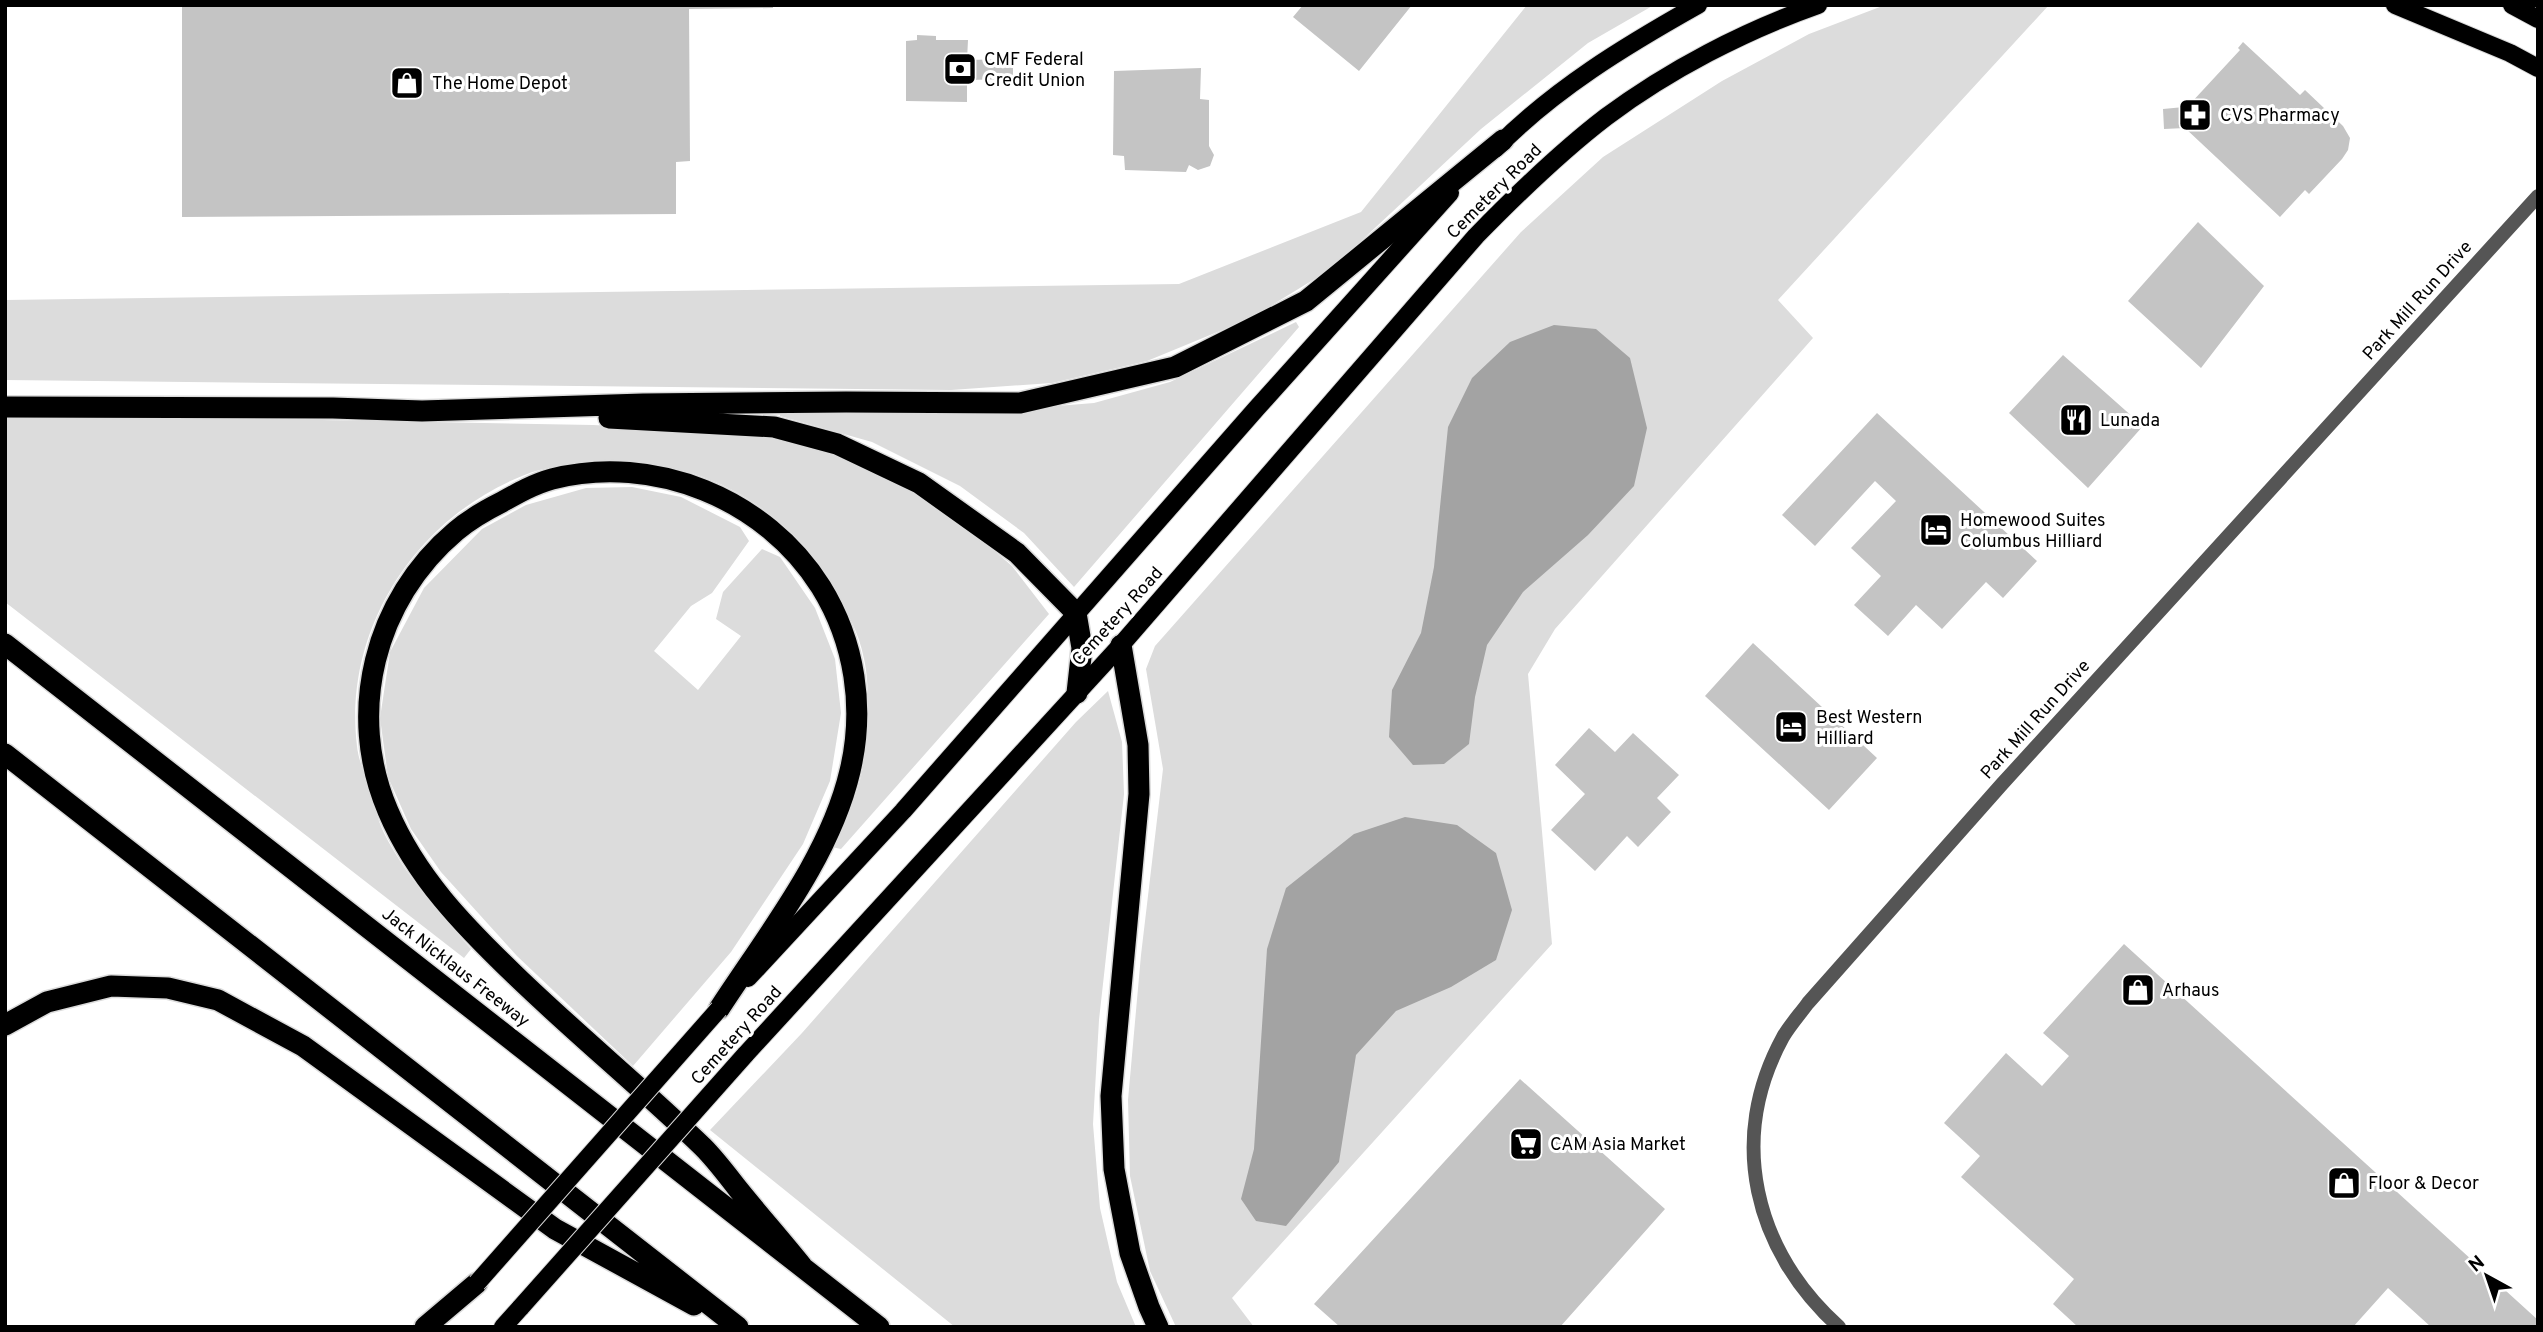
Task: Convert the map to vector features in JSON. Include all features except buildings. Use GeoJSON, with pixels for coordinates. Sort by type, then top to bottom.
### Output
{"type":"FeatureCollection","features":[{"type":"Feature","properties":{"kind":"highway"},"geometry":{"type":"LineString","coordinates":[[422,411],[643,404],[1020,403],[1175,367],[1306,301],[1503,140]]}},
{"type":"Feature","properties":{"kind":"highway"},"geometry":{"type":"LineString","coordinates":[[5,407],[333,408],[774,426],[837,444],[919,483],[1017,553],[1076,614],[1082,648],[1077,693]]}},
{"type":"Feature","properties":{"kind":"highway"},"geometry":{"type":"LineString","coordinates":[[719,1009],[810,869],[836,816],[850,773],[858,729],[856,687],[847,644],[827,597],[800,556],[740,507],[675,480],[652,476],[600,473],[552,479],[527,488],[461,527],[441,544],[423,565],[394,608],[376,657],[367,710],[374,777],[402,841],[443,901],[468,929],[554,1012],[707,1151],[802,1266]]}},
{"type":"Feature","properties":{"kind":"highway","name":"Jack Nicklaus Freeway"},"geometry":{"type":"LineString","coordinates":[[5,644],[879,1327]]}},
{"type":"Feature","properties":{"kind":"highway"},"geometry":{"type":"LineString","coordinates":[[1121,645],[1138,745],[1139,794],[1111,1096],[1114,1170],[1130,1253],[1158,1327]]}},
{"type":"Feature","properties":{"kind":"highway"},"geometry":{"type":"LineString","coordinates":[[5,754],[736,1327]]}},
{"type":"Feature","properties":{"kind":"highway"},"geometry":{"type":"LineString","coordinates":[[5,1024],[47,1002],[111,986],[168,988],[218,1000],[303,1046],[555,1229],[736,1327]]}},
{"type":"Feature","properties":{"kind":"highway"},"geometry":{"type":"LineString","coordinates":[[425,1327],[477,1283]]}},
{"type":"Feature","properties":{"kind":"main road","name":"Cemetery Road"},"geometry":{"type":"LineString","coordinates":[[439,1327],[719,1009],[903,811],[1442,201],[1503,140],[1554,97],[1620,49],[1698,5]]}},
{"type":"Feature","properties":{"kind":"main road","name":"Cemetery Road"},"geometry":{"type":"LineString","coordinates":[[503,1327],[745,1055],[1121,645],[1476,236],[1521,190],[1598,124],[1647,89],[1707,54],[1791,14],[1818,5]]}},
{"type":"Feature","properties":{"kind":"main road"},"geometry":{"type":"LineString","coordinates":[[2395,5],[2510,53],[2538,68]]}},
{"type":"Feature","properties":{"kind":"main road"},"geometry":{"type":"LineString","coordinates":[[2512,5],[2538,19]]}},
{"type":"Feature","properties":{"kind":"street","name":"Park Mill Run Drive"},"geometry":{"type":"LineString","coordinates":[[1839,1327],[1815,1303],[1777,1249],[1766,1226],[1756,1186],[1756,1116],[1766,1079],[1783,1037],[1808,1003],[2002,784],[2538,196]]}},
{"type":"Feature","properties":{"kind":"shaded area"},"geometry":{"type":"Polygon","coordinates":[[[1527,5],[1654,5],[1588,43],[1481,129],[1331,269],[1249,319],[1147,361],[1052,383],[951,390],[5,380],[5,300],[1179,284],[1361,212],[1527,5]]]}},
{"type":"Feature","properties":{"kind":"shaded area"},"geometry":{"type":"Polygon","coordinates":[[[1885,5],[2049,5],[1778,300],[1813,338],[1555,629],[1528,674],[1552,944],[1232,1298],[1254,1327],[1176,1327],[1150,1271],[1130,1176],[1128,1100],[1141,955],[1163,769],[1146,669],[1155,646],[1521,232],[1603,157],[1722,81],[1809,34],[1885,5]]]}},
{"type":"Feature","properties":{"kind":"shaded area"},"geometry":{"type":"Polygon","coordinates":[[[1296,322],[1299,327],[1074,587],[1024,533],[960,486],[872,442],[780,416],[780,410],[1032,408],[1094,403],[1170,382],[1296,322]]]}},
{"type":"Feature","properties":{"kind":"shaded area"},"geometry":{"type":"Polygon","coordinates":[[[1554,325],[1596,329],[1630,358],[1647,428],[1634,486],[1588,535],[1523,592],[1487,645],[1475,697],[1469,744],[1444,764],[1413,765],[1389,737],[1392,690],[1421,633],[1434,567],[1448,427],[1472,378],[1510,342],[1554,325]]]}},
{"type":"Feature","properties":{"kind":"shaded area"},"geometry":{"type":"Polygon","coordinates":[[[5,414],[593,425],[754,433],[834,454],[901,482],[963,524],[1012,566],[1049,614],[841,849],[832,847],[858,788],[865,753],[868,703],[864,659],[855,629],[835,591],[808,553],[785,528],[731,489],[701,476],[669,467],[635,463],[589,462],[550,467],[522,476],[484,495],[449,520],[419,550],[394,584],[375,621],[362,661],[356,703],[360,761],[382,828],[413,879],[471,949],[464,958],[5,602],[5,414]]]}},
{"type":"Feature","properties":{"kind":"shaded area"},"geometry":{"type":"Polygon","coordinates":[[[632,487],[681,497],[740,527],[749,541],[712,593],[691,606],[654,651],[698,690],[741,636],[716,619],[723,592],[762,549],[780,557],[815,608],[835,659],[841,713],[830,781],[803,844],[731,952],[633,1066],[517,956],[441,872],[411,829],[388,777],[380,718],[390,652],[424,588],[482,529],[526,505],[586,488],[632,487]]]}},
{"type":"Feature","properties":{"kind":"shaded area"},"geometry":{"type":"Polygon","coordinates":[[[1108,691],[1122,742],[1124,794],[1099,1020],[1093,1124],[1100,1208],[1117,1282],[1136,1327],[955,1327],[710,1130],[802,1033],[1076,722],[1108,691]]]}},
{"type":"Feature","properties":{"kind":"shaded area"},"geometry":{"type":"Polygon","coordinates":[[[1405,817],[1457,825],[1496,853],[1512,910],[1496,960],[1451,987],[1396,1011],[1356,1055],[1339,1162],[1286,1226],[1256,1221],[1241,1199],[1254,1149],[1267,949],[1286,888],[1354,834],[1405,817]]]}},
{"type":"Feature","properties":{"kind":"place","name":"CMF Federal Credit Union"},"geometry":{"type":"Point","coordinates":[960,69]}},
{"type":"Feature","properties":{"kind":"place","name":"The Home Depot"},"geometry":{"type":"Point","coordinates":[407,83]}},
{"type":"Feature","properties":{"kind":"place","name":"CVS Pharmacy"},"geometry":{"type":"Point","coordinates":[2195,115]}},
{"type":"Feature","properties":{"kind":"place","name":"Lunada"},"geometry":{"type":"Point","coordinates":[2076,420]}},
{"type":"Feature","properties":{"kind":"place","name":"Homewood Suites Columbus Hilliard"},"geometry":{"type":"Point","coordinates":[1936,530]}},
{"type":"Feature","properties":{"kind":"place","name":"Best Western Hilliard"},"geometry":{"type":"Point","coordinates":[1791,727]}},
{"type":"Feature","properties":{"kind":"place","name":"Arhaus"},"geometry":{"type":"Point","coordinates":[2138,990]}},
{"type":"Feature","properties":{"kind":"place","name":"CAM Asia Market"},"geometry":{"type":"Point","coordinates":[1526,1144]}},
{"type":"Feature","properties":{"kind":"place","name":"Floor & Decor"},"geometry":{"type":"Point","coordinates":[2344,1183]}}]}
